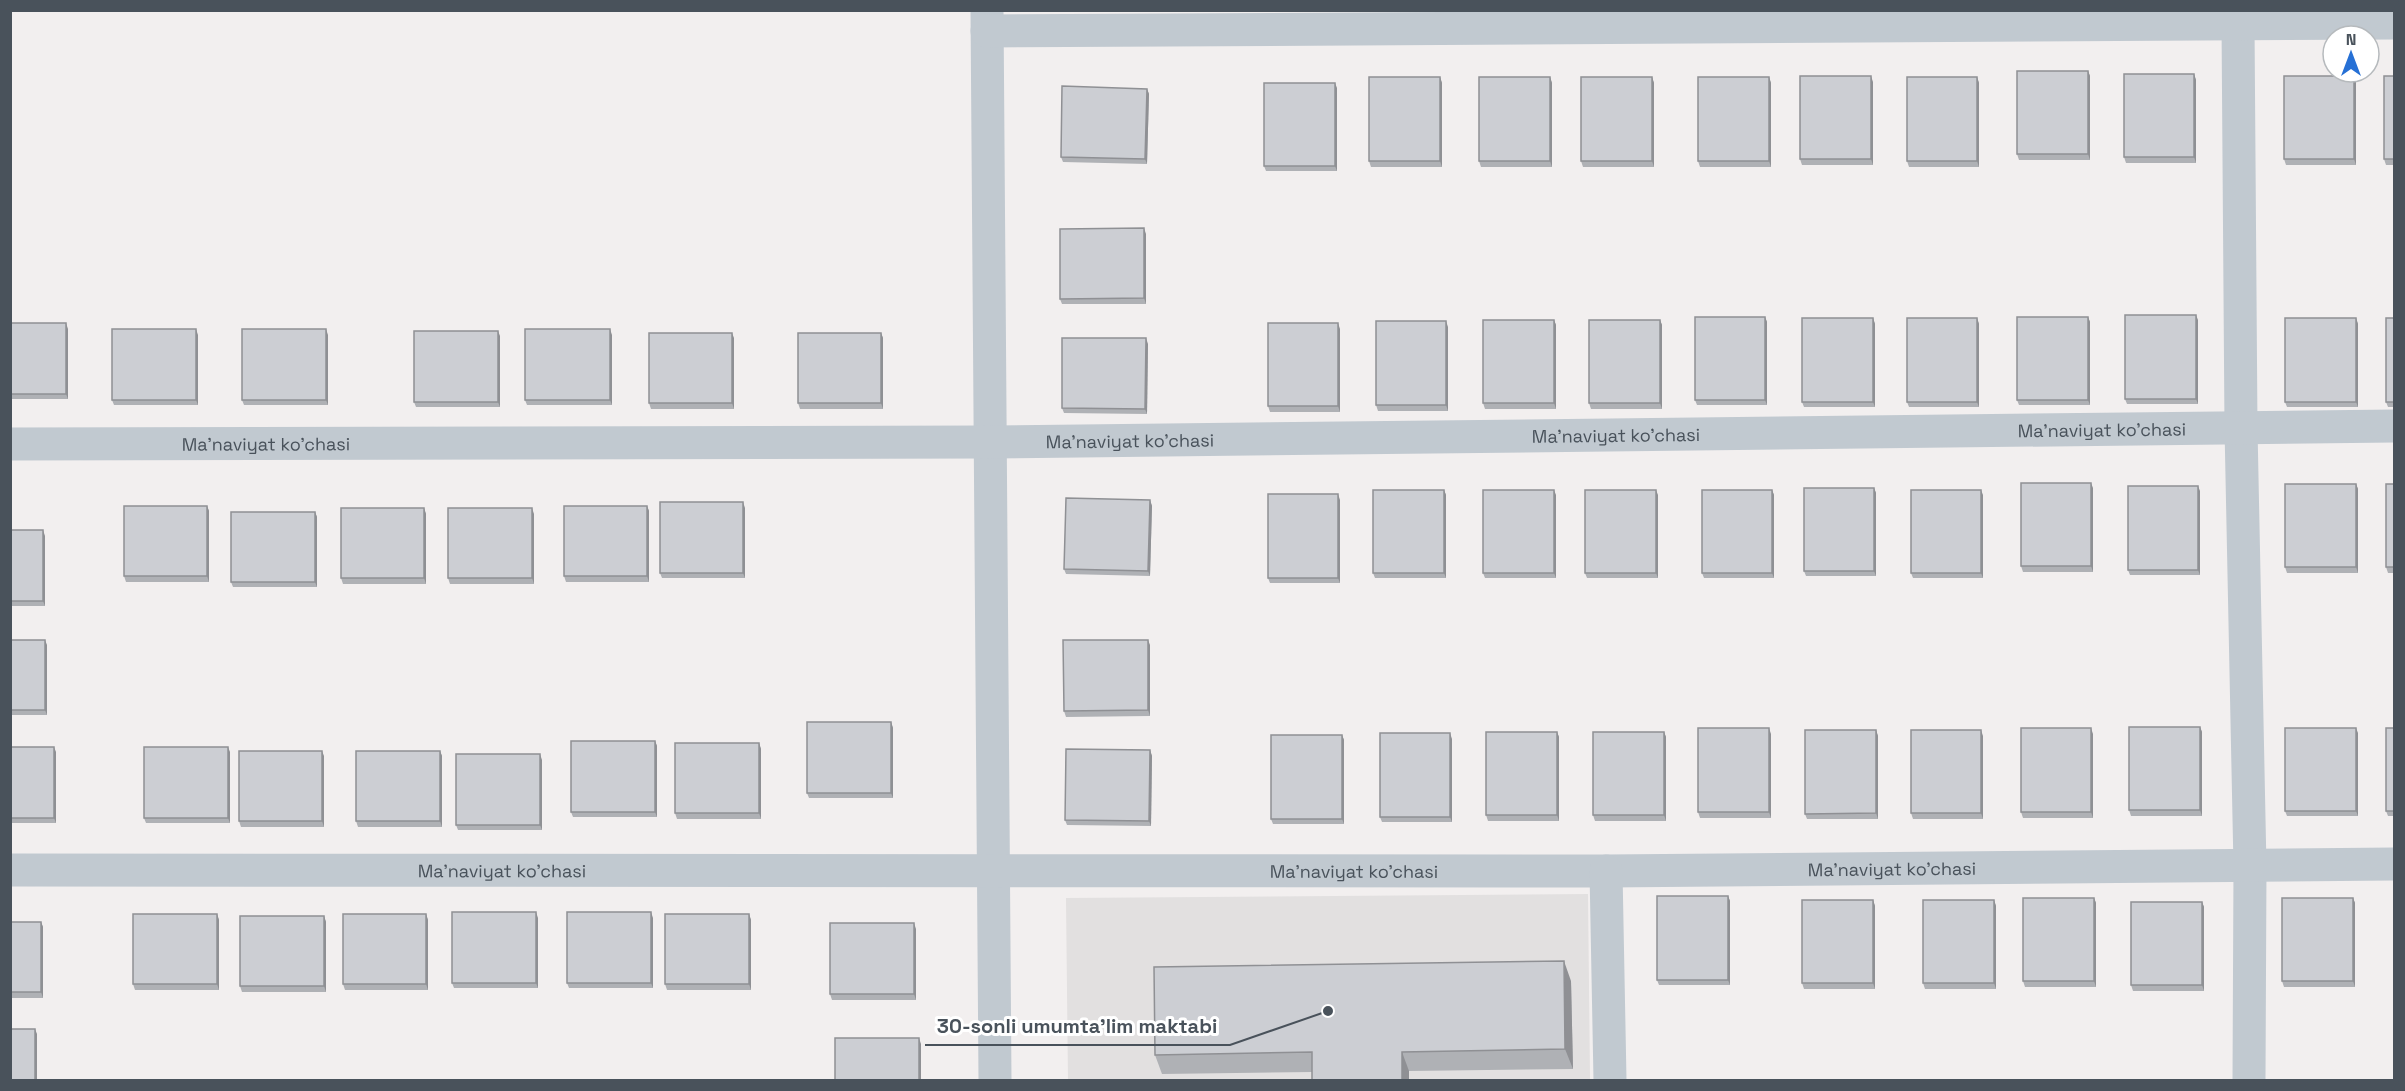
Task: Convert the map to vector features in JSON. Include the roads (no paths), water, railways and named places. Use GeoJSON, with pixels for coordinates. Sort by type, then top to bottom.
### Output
{"type":"FeatureCollection","features":[{"type":"Feature","properties":{"kind":"street"},"geometry":{"type":"LineString","coordinates":[[995,1080],[987,21],[2394,23]]}},
{"type":"Feature","properties":{"kind":"street"},"geometry":{"type":"LineString","coordinates":[[2238,24],[2241,428],[2250,867],[2249,1080]]}},
{"type":"Feature","properties":{"kind":"street","name":"Ma'naviyat ko'chasi"},"geometry":{"type":"LineString","coordinates":[[10,444],[990,442],[2394,426]]}},
{"type":"Feature","properties":{"kind":"street","name":"Ma'naviyat ko'chasi"},"geometry":{"type":"LineString","coordinates":[[10,870],[1606,871],[2394,864]]}},
{"type":"Feature","properties":{"kind":"street"},"geometry":{"type":"LineString","coordinates":[[1606,871],[1610,1080]]}},
{"type":"Feature","properties":{"kind":"place","name":"30-sonli umumta'lim maktabi"},"geometry":{"type":"Point","coordinates":[1328,1011]}}]}
